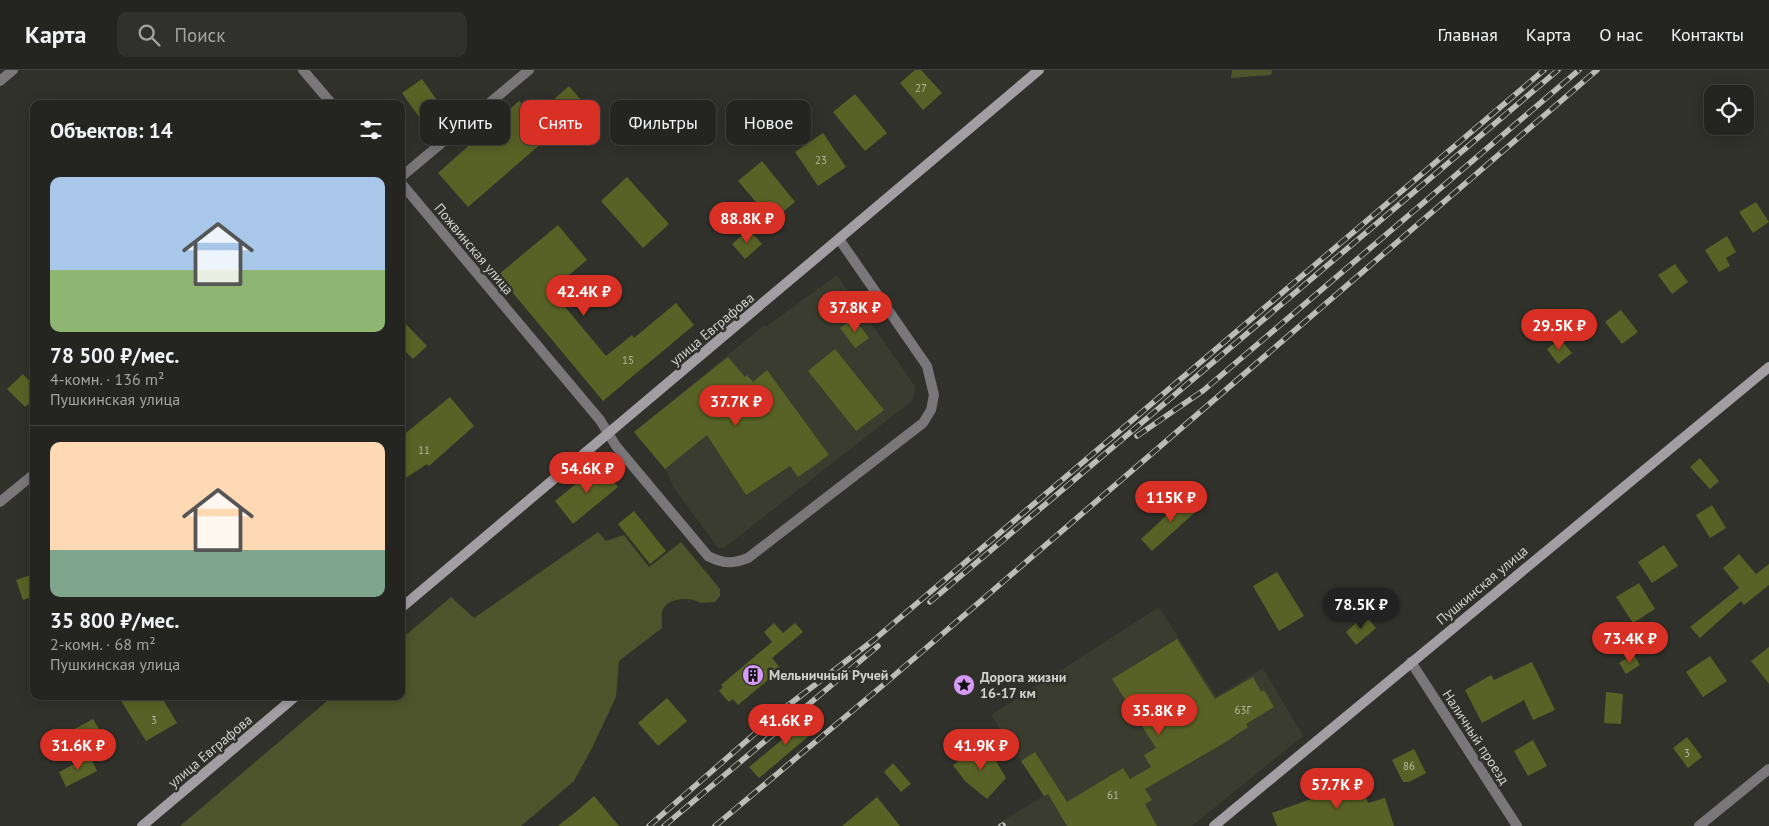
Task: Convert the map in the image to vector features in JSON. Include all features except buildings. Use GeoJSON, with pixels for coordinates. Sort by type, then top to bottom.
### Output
{"type":"FeatureCollection","features":[{"type":"Feature","properties":{"kind":"street"},"geometry":{"type":"LineString","coordinates":[[0,81],[13,70]]}},
{"type":"Feature","properties":{"kind":"street"},"geometry":{"type":"LineString","coordinates":[[303,70],[329,100]]}},
{"type":"Feature","properties":{"kind":"street"},"geometry":{"type":"LineString","coordinates":[[405,174],[529,70]]}},
{"type":"Feature","properties":{"kind":"street","name":"улица Евграфова"},"geometry":{"type":"LineString","coordinates":[[405,605],[1039,70]]}},
{"type":"Feature","properties":{"kind":"street","name":"Пожвинская улица"},"geometry":{"type":"LineString","coordinates":[[405,188],[600,420],[616,446],[708,556],[720,563],[735,564],[748,558],[923,423],[932,410],[934,395],[927,366],[839,239]]}},
{"type":"Feature","properties":{"kind":"street","name":"Пушкинская улица"},"geometry":{"type":"LineString","coordinates":[[1214,826],[1769,367]]}},
{"type":"Feature","properties":{"kind":"street"},"geometry":{"type":"LineString","coordinates":[[0,502],[30,477]]}},
{"type":"Feature","properties":{"kind":"street","name":"Наличный проезд"},"geometry":{"type":"LineString","coordinates":[[1411,662],[1517,826]]}},
{"type":"Feature","properties":{"kind":"street","name":"улица Евграфова"},"geometry":{"type":"LineString","coordinates":[[142,826],[291,700]]}},
{"type":"Feature","properties":{"kind":"street"},"geometry":{"type":"LineString","coordinates":[[1699,826],[1769,769]]}},
{"type":"Feature","properties":{"kind":"shaded area"},"geometry":{"type":"Polygon","coordinates":[[[837,275],[915,386],[913,400],[724,548],[718,548],[674,488],[665,469],[634,432],[763,326],[767,326],[837,275]]]}},
{"type":"Feature","properties":{"kind":"shaded area"},"geometry":{"type":"Polygon","coordinates":[[[1159,607],[1216,696],[1263,668],[1303,736],[1192,826],[994,826],[1044,796],[991,715],[1159,607]]]}},
{"type":"Feature","properties":{"kind":"green space"},"geometry":{"type":"Polygon","coordinates":[[[1232,70],[1272,70],[1271,75],[1231,78],[1232,70]]]}},
{"type":"Feature","properties":{"kind":"green space"},"geometry":{"type":"Polygon","coordinates":[[[598,532],[606,541],[624,535],[649,567],[681,542],[720,589],[720,596],[715,602],[700,603],[684,599],[673,601],[664,607],[662,628],[619,661],[616,697],[574,781],[521,826],[180,826],[328,700],[405,700],[405,636],[451,597],[474,618],[598,532]]]}},
{"type":"Feature","properties":{"kind":"railway"},"geometry":{"type":"LineString","coordinates":[[649,826],[782,710],[875,639],[1544,70]]}},
{"type":"Feature","properties":{"kind":"railway"},"geometry":{"type":"LineString","coordinates":[[930,602],[1558,70]]}},
{"type":"Feature","properties":{"kind":"railway"},"geometry":{"type":"LineString","coordinates":[[1137,436],[1204,390],[1579,70]]}},
{"type":"Feature","properties":{"kind":"railway"},"geometry":{"type":"LineString","coordinates":[[715,826],[882,686],[1597,70]]}},
{"type":"Feature","properties":{"kind":"railway"},"geometry":{"type":"LineString","coordinates":[[664,826],[878,646]]}},
{"type":"Feature","properties":{"kind":"place","name":"Мельничный Ручей"},"geometry":{"type":"Point","coordinates":[753,675]}},
{"type":"Feature","properties":{"kind":"place","name":"Дорога жизни 16-17 км"},"geometry":{"type":"Point","coordinates":[964,685]}}]}
